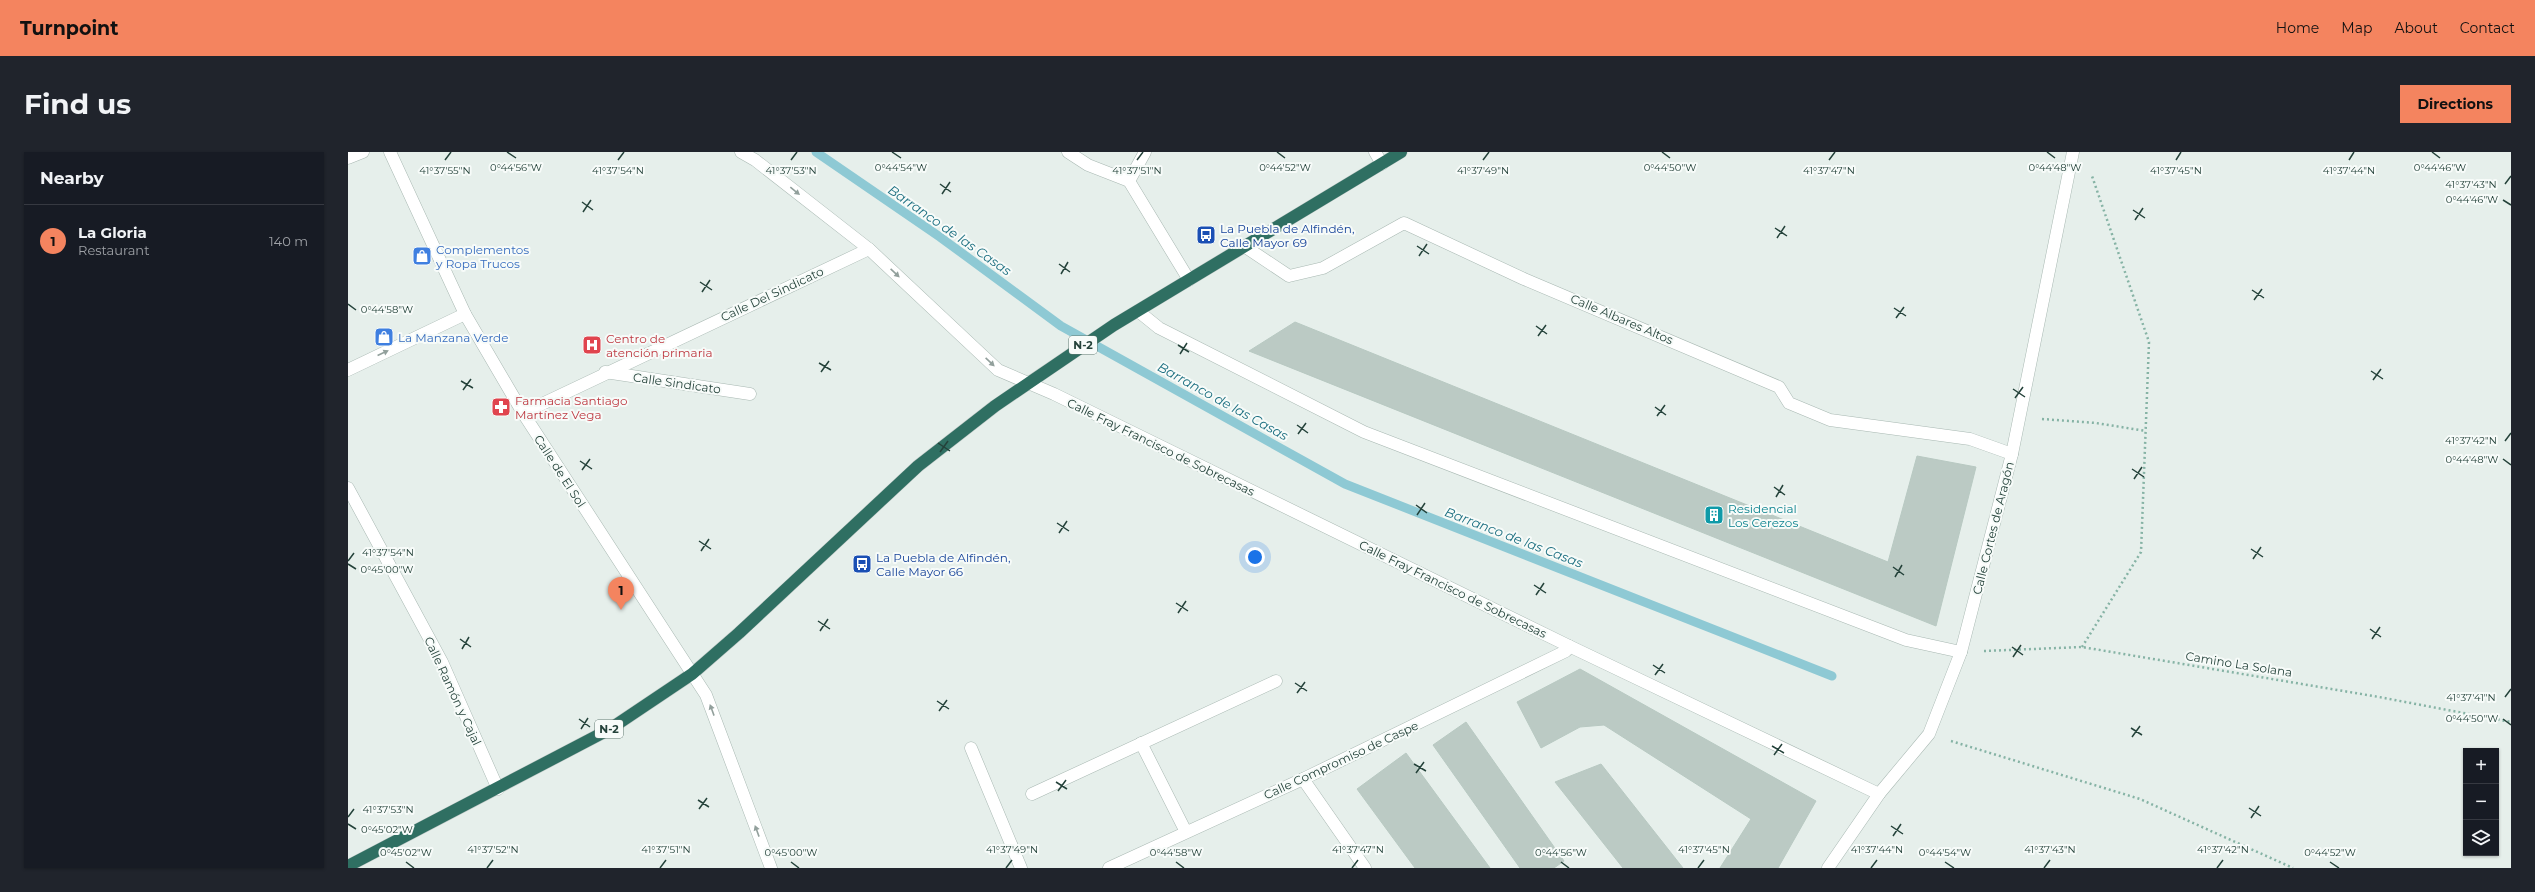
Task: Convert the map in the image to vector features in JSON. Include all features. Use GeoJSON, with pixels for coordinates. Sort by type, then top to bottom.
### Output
{"type":"FeatureCollection","features":[{"type":"Feature","properties":{"kind":"highway","name":"N-2"},"geometry":{"type":"LineString","coordinates":[[348,866],[498,789],[610,729],[692,674],[739,633],[918,466],[1026,383],[1114,325],[1401,152]]}},
{"type":"Feature","properties":{"kind":"street"},"geometry":{"type":"LineString","coordinates":[[348,158],[363,152]]}},
{"type":"Feature","properties":{"kind":"street","name":"Calle de El Sol"},"geometry":{"type":"LineString","coordinates":[[390,152],[465,314],[523,413],[706,695],[771,868]]}},
{"type":"Feature","properties":{"kind":"street","name":"Calle Fray Francisco de Sobrecasas"},"geometry":{"type":"LineString","coordinates":[[741,152],[755,160],[869,249],[998,370],[1879,794]]}},
{"type":"Feature","properties":{"kind":"street"},"geometry":{"type":"LineString","coordinates":[[1068,152],[1088,165],[1130,180],[1189,280]]}},
{"type":"Feature","properties":{"kind":"street"},"geometry":{"type":"LineString","coordinates":[[1130,180],[1145,152]]}},
{"type":"Feature","properties":{"kind":"street"},"geometry":{"type":"LineString","coordinates":[[1375,152],[1382,164]]}},
{"type":"Feature","properties":{"kind":"street","name":"Calle Cortes de Aragón"},"geometry":{"type":"LineString","coordinates":[[1828,868],[1879,794],[1929,734],[1961,652],[2012,454],[2073,152]]}},
{"type":"Feature","properties":{"kind":"street","name":"Calle Albares Altos"},"geometry":{"type":"LineString","coordinates":[[1244,246],[1290,276],[1323,268],[1404,224],[1524,279],[1779,387],[1789,403],[1830,420],[1970,439],[2012,454]]}},
{"type":"Feature","properties":{"kind":"street","name":"Calle Del Sindicato"},"geometry":{"type":"LineString","coordinates":[[523,413],[605,372],[869,249]]}},
{"type":"Feature","properties":{"kind":"street"},"geometry":{"type":"LineString","coordinates":[[1138,311],[1159,328],[1364,432],[1906,640],[1961,652]]}},
{"type":"Feature","properties":{"kind":"street"},"geometry":{"type":"LineString","coordinates":[[348,370],[465,314]]}},
{"type":"Feature","properties":{"kind":"street","name":"Calle Sindicato"},"geometry":{"type":"LineString","coordinates":[[605,372],[750,394]]}},
{"type":"Feature","properties":{"kind":"street","name":"Calle Ramón y Cajal"},"geometry":{"type":"LineString","coordinates":[[348,488],[442,662],[498,789]]}},
{"type":"Feature","properties":{"kind":"street","name":"Calle Compromiso de Caspe"},"geometry":{"type":"LineString","coordinates":[[1110,868],[1303,779],[1566,651],[1569,646]]}},
{"type":"Feature","properties":{"kind":"street"},"geometry":{"type":"LineString","coordinates":[[1032,794],[1276,681]]}},
{"type":"Feature","properties":{"kind":"street"},"geometry":{"type":"LineString","coordinates":[[1140,743],[1186,832]]}},
{"type":"Feature","properties":{"kind":"street"},"geometry":{"type":"LineString","coordinates":[[971,748],[1021,868]]}},
{"type":"Feature","properties":{"kind":"street"},"geometry":{"type":"LineString","coordinates":[[1303,779],[1365,868]]}},
{"type":"Feature","properties":{"kind":"path"},"geometry":{"type":"LineString","coordinates":[[2082,647],[2141,552],[2149,342],[2091,174]]}},
{"type":"Feature","properties":{"kind":"path"},"geometry":{"type":"LineString","coordinates":[[2040,419],[2096,423],[2146,431]]}},
{"type":"Feature","properties":{"kind":"path","name":"Camino La Solana"},"geometry":{"type":"LineString","coordinates":[[1961,652],[2082,647],[2379,697],[2511,722]]}},
{"type":"Feature","properties":{"kind":"path"},"geometry":{"type":"LineString","coordinates":[[1929,734],[2140,799],[2293,868]]}},
{"type":"Feature","properties":{"kind":"building","name":"Residencial Los Cerezos"},"geometry":{"type":"Polygon","coordinates":[[[1295,322],[1888,562],[1917,456],[1976,467],[1936,626],[1249,351],[1295,322]]]}},
{"type":"Feature","properties":{"kind":"building"},"geometry":{"type":"Polygon","coordinates":[[[1580,669],[1816,801],[1778,868],[1720,868],[1751,819],[1604,725],[1580,727],[1541,748],[1517,702],[1580,669]]]}},
{"type":"Feature","properties":{"kind":"building"},"geometry":{"type":"Polygon","coordinates":[[[1466,722],[1564,861],[1554,868],[1520,868],[1433,745],[1466,722]]]}},
{"type":"Feature","properties":{"kind":"building"},"geometry":{"type":"Polygon","coordinates":[[[1406,753],[1490,868],[1415,868],[1357,789],[1406,753]]]}},
{"type":"Feature","properties":{"kind":"building"},"geometry":{"type":"Polygon","coordinates":[[[1601,764],[1683,868],[1623,868],[1555,782],[1601,764]]]}},
{"type":"Feature","properties":{"kind":"waterway","name":"Barranco de las Casas"},"geometry":{"type":"LineString","coordinates":[[816,152],[940,237],[1061,326],[1345,484],[1832,676]]}},
{"type":"Feature","properties":{"kind":"place","name":"La Puebla de Alfindén, Calle Mayor 69"},"geometry":{"type":"Point","coordinates":[1206,235]}},
{"type":"Feature","properties":{"kind":"place","name":"Complementos y Ropa Trucos"},"geometry":{"type":"Point","coordinates":[422,256]}},
{"type":"Feature","properties":{"kind":"place","name":"La Manzana Verde"},"geometry":{"type":"Point","coordinates":[384,337]}},
{"type":"Feature","properties":{"kind":"place","name":"Centro de atención primaria"},"geometry":{"type":"Point","coordinates":[592,345]}},
{"type":"Feature","properties":{"kind":"place","name":"Farmacia Santiago Martínez Vega"},"geometry":{"type":"Point","coordinates":[501,407]}},
{"type":"Feature","properties":{"kind":"place","name":"Residencial Los Cerezos"},"geometry":{"type":"Point","coordinates":[1714,515]}},
{"type":"Feature","properties":{"kind":"place","name":"La Puebla de Alfindén, Calle Mayor 66"},"geometry":{"type":"Point","coordinates":[862,564]}},
{"type":"Feature","properties":{"kind":"place","name":"La Gloria"},"geometry":{"type":"Point","coordinates":[621,610]}}]}
